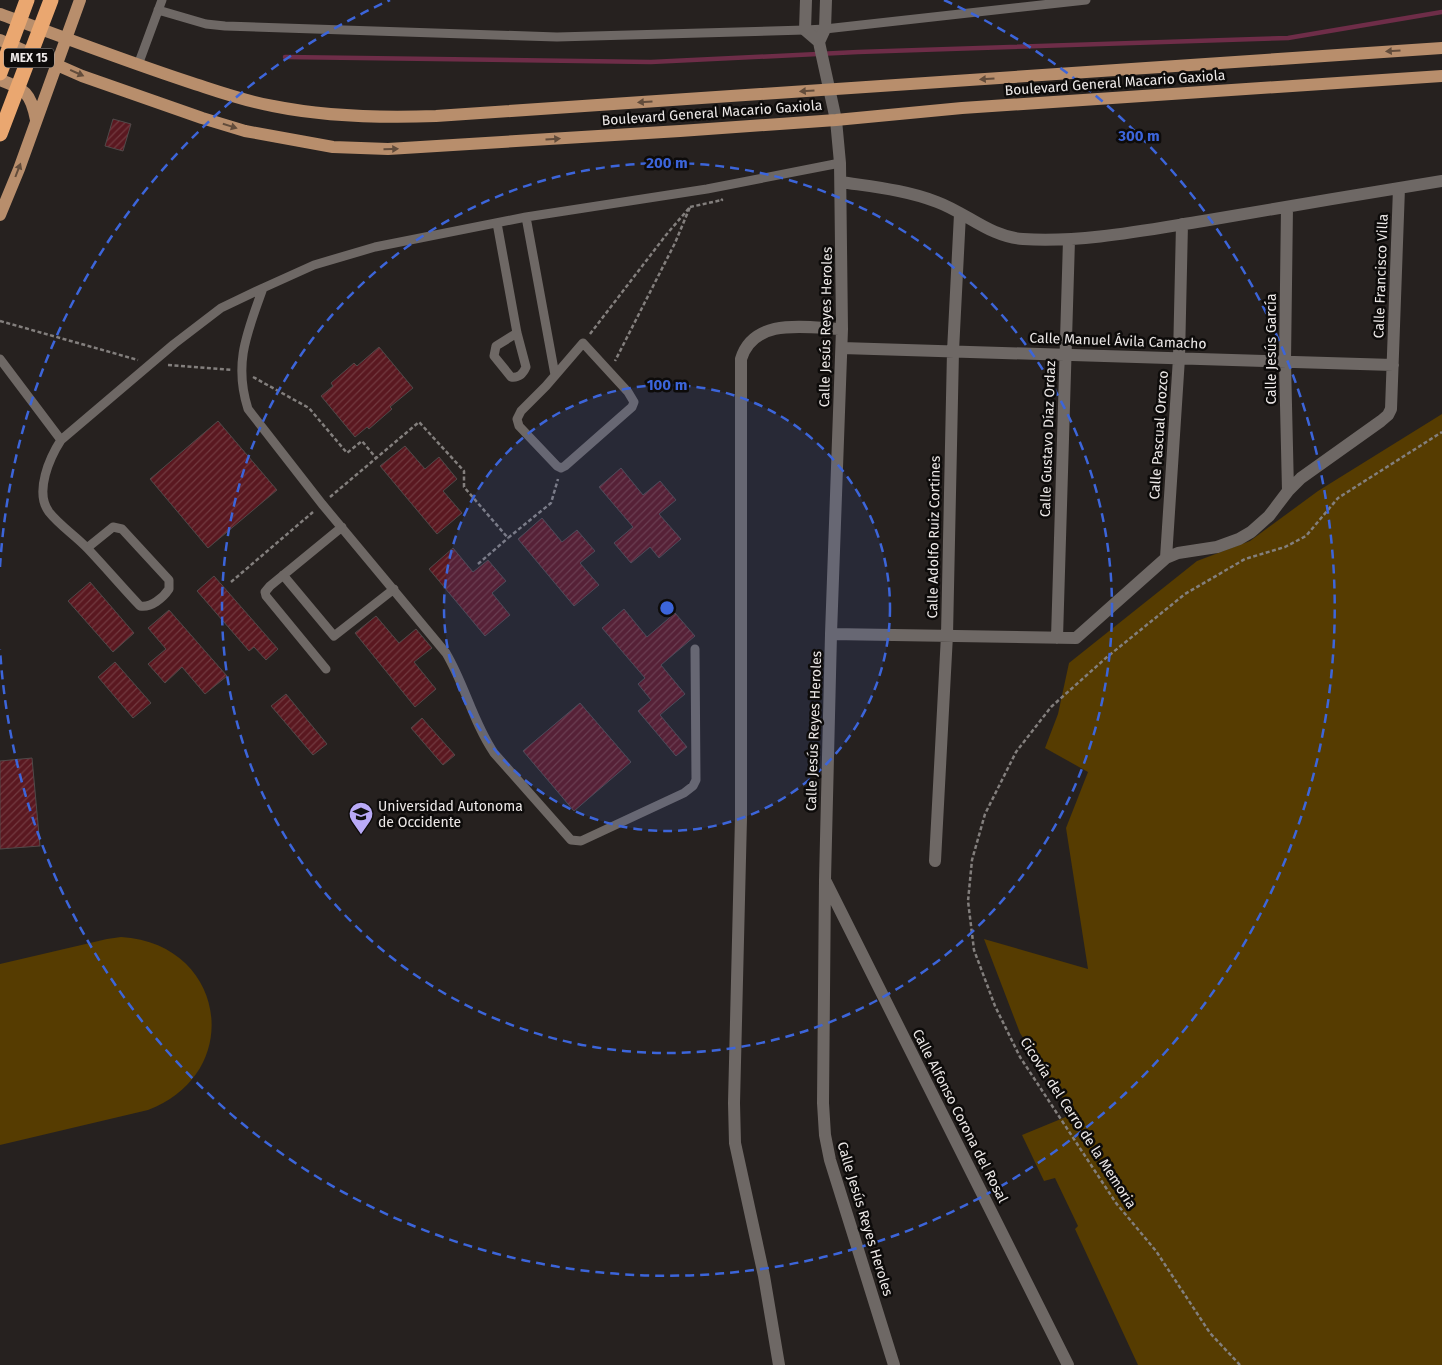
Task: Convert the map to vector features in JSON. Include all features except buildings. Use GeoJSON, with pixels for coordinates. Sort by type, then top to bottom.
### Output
{"type":"FeatureCollection","features":[{"type":"Feature","properties":{"kind":"highway","name":"MEX 15"},"geometry":{"type":"LineString","coordinates":[[0,73],[27,0]]}},
{"type":"Feature","properties":{"kind":"highway","name":"MEX 15"},"geometry":{"type":"LineString","coordinates":[[0,134],[51,0]]}},
{"type":"Feature","properties":{"kind":"main road"},"geometry":{"type":"LineString","coordinates":[[38,0],[50,2],[58,0]]}},
{"type":"Feature","properties":{"kind":"main road"},"geometry":{"type":"LineString","coordinates":[[0,215],[80,0]]}},
{"type":"Feature","properties":{"kind":"main road","name":"Boulevard General Macario Gaxiola"},"geometry":{"type":"LineString","coordinates":[[0,14],[138,66],[244,100],[274,107],[327,115],[380,118],[436,116],[1442,48]]}},
{"type":"Feature","properties":{"kind":"main road","name":"Boulevard General Macario Gaxiola"},"geometry":{"type":"LineString","coordinates":[[0,40],[82,76],[245,131],[333,147],[388,149],[836,120],[972,108],[1442,76]]}},
{"type":"Feature","properties":{"kind":"main road"},"geometry":{"type":"LineString","coordinates":[[0,80],[23,91],[29,97],[36,120]]}},
{"type":"Feature","properties":{"kind":"street"},"geometry":{"type":"LineString","coordinates":[[806,0],[805,30],[819,45],[825,29],[826,0]]}},
{"type":"Feature","properties":{"kind":"street","name":"Calle Jesús Reyes Heroles"},"geometry":{"type":"LineString","coordinates":[[819,45],[836,120],[842,182],[842,348],[825,880],[823,1103],[825,1135],[830,1160],[894,1365]]}},
{"type":"Feature","properties":{"kind":"street"},"geometry":{"type":"LineString","coordinates":[[842,182],[908,192],[939,202],[982,227],[1021,240],[1068,240],[1182,224],[1442,181]]}},
{"type":"Feature","properties":{"kind":"street","name":"Calle Francisco Villa"},"geometry":{"type":"LineString","coordinates":[[1166,558],[1178,553],[1217,547],[1239,539],[1260,525],[1288,491],[1311,470],[1388,415],[1391,409],[1393,365],[1398,188]]}},
{"type":"Feature","properties":{"kind":"street","name":"Calle Jesús García"},"geometry":{"type":"LineString","coordinates":[[1287,206],[1285,362],[1288,491]]}},
{"type":"Feature","properties":{"kind":"street","name":"Calle Adolfo Ruiz Cortines"},"geometry":{"type":"LineString","coordinates":[[935,861],[947,635],[952,351],[960,214]]}},
{"type":"Feature","properties":{"kind":"street","name":"Calle Pascual Orozco"},"geometry":{"type":"LineString","coordinates":[[1166,558],[1179,358],[1182,224]]}},
{"type":"Feature","properties":{"kind":"street","name":"Calle Gustavo Díaz Ordaz"},"geometry":{"type":"LineString","coordinates":[[1057,638],[1068,240]]}},
{"type":"Feature","properties":{"kind":"street"},"geometry":{"type":"LineString","coordinates":[[779,1365],[763,1268],[735,1143],[734,1103],[741,818],[742,360],[745,349],[751,341],[766,332],[780,327],[842,329]]}},
{"type":"Feature","properties":{"kind":"street","name":"Calle Manuel Ávila Camacho"},"geometry":{"type":"LineString","coordinates":[[842,348],[1393,365]]}},
{"type":"Feature","properties":{"kind":"street"},"geometry":{"type":"LineString","coordinates":[[832,634],[1076,638],[1166,558]]}},
{"type":"Feature","properties":{"kind":"street","name":"Calle Alfonso Corona del Rosal"},"geometry":{"type":"LineString","coordinates":[[825,880],[1068,1365]]}},
{"type":"Feature","properties":{"kind":"lane"},"geometry":{"type":"LineString","coordinates":[[138,66],[162,0]]}},
{"type":"Feature","properties":{"kind":"lane"},"geometry":{"type":"LineString","coordinates":[[158,10],[206,24],[225,26],[556,37],[825,29],[1086,0]]}},
{"type":"Feature","properties":{"kind":"lane"},"geometry":{"type":"LineString","coordinates":[[87,548],[113,527],[122,528],[169,580],[169,589],[160,599],[152,604],[140,606],[87,548],[48,510],[43,493],[46,472],[52,455],[61,440],[174,344],[221,308],[314,266],[375,246],[526,217],[707,189],[840,163]]}},
{"type":"Feature","properties":{"kind":"lane"},"geometry":{"type":"LineString","coordinates":[[526,217],[555,375]]}},
{"type":"Feature","properties":{"kind":"lane"},"geometry":{"type":"LineString","coordinates":[[497,223],[517,333],[526,367],[520,376],[514,378],[510,377],[494,356],[496,346],[517,333]]}},
{"type":"Feature","properties":{"kind":"lane"},"geometry":{"type":"LineString","coordinates":[[263,288],[244,342],[243,393],[248,409],[322,504],[446,652],[454,666],[478,726],[494,753],[571,840],[581,841],[684,793],[693,786],[696,780],[695,649]]}},
{"type":"Feature","properties":{"kind":"lane"},"geometry":{"type":"LineString","coordinates":[[583,343],[628,392],[634,402],[632,407],[561,468],[550,460],[519,426],[517,419],[521,410],[583,343]]}},
{"type":"Feature","properties":{"kind":"lane"},"geometry":{"type":"LineString","coordinates":[[0,359],[61,440]]}},
{"type":"Feature","properties":{"kind":"lane"},"geometry":{"type":"LineString","coordinates":[[326,669],[266,596],[267,589],[342,527]]}},
{"type":"Feature","properties":{"kind":"lane"},"geometry":{"type":"LineString","coordinates":[[283,575],[334,636],[394,589]]}},
{"type":"Feature","properties":{"kind":"path"},"geometry":{"type":"LineString","coordinates":[[583,343],[690,206],[675,243],[609,371]]}},
{"type":"Feature","properties":{"kind":"path"},"geometry":{"type":"LineString","coordinates":[[0,321],[150,364],[242,371],[309,408],[347,453],[362,441],[376,458]]}},
{"type":"Feature","properties":{"kind":"path"},"geometry":{"type":"LineString","coordinates":[[231,582],[419,422],[464,471],[464,487],[508,538]]}},
{"type":"Feature","properties":{"kind":"path","name":"Cicovía del Cerro de la Memoria"},"geometry":{"type":"LineString","coordinates":[[1240,1365],[1210,1333],[1156,1251],[1116,1203],[1020,1057],[995,1006],[974,950],[968,901],[972,860],[985,814],[1016,752],[1051,707],[1107,657],[1185,594],[1245,559],[1285,546],[1306,536],[1338,498],[1442,432]]}},
{"type":"Feature","properties":{"kind":"path"},"geometry":{"type":"LineString","coordinates":[[478,564],[551,503],[561,468]]}},
{"type":"Feature","properties":{"kind":"shaded area"},"geometry":{"type":"Polygon","coordinates":[[[1442,414],[1442,1365],[1138,1365],[1075,1229],[1078,1226],[1055,1178],[1044,1181],[1022,1135],[1073,1114],[1020,1033],[984,939],[1088,969],[1066,828],[1088,772],[1045,748],[1058,714],[1069,663],[1197,561],[1250,541],[1318,491],[1442,414]]]}},
{"type":"Feature","properties":{"kind":"shaded area"},"geometry":{"type":"Polygon","coordinates":[[[121,937],[156,945],[183,961],[202,985],[211,1012],[210,1041],[200,1068],[179,1092],[148,1110],[0,1145],[0,964],[121,937]]]}},
{"type":"Feature","properties":{"kind":"waterway"},"geometry":{"type":"LineString","coordinates":[[285,57],[651,62],[858,52],[1288,38],[1442,12]]}},
{"type":"Feature","properties":{"kind":"place","name":"Universidad Autonoma de Occidente"},"geometry":{"type":"Point","coordinates":[361,835]}}]}
